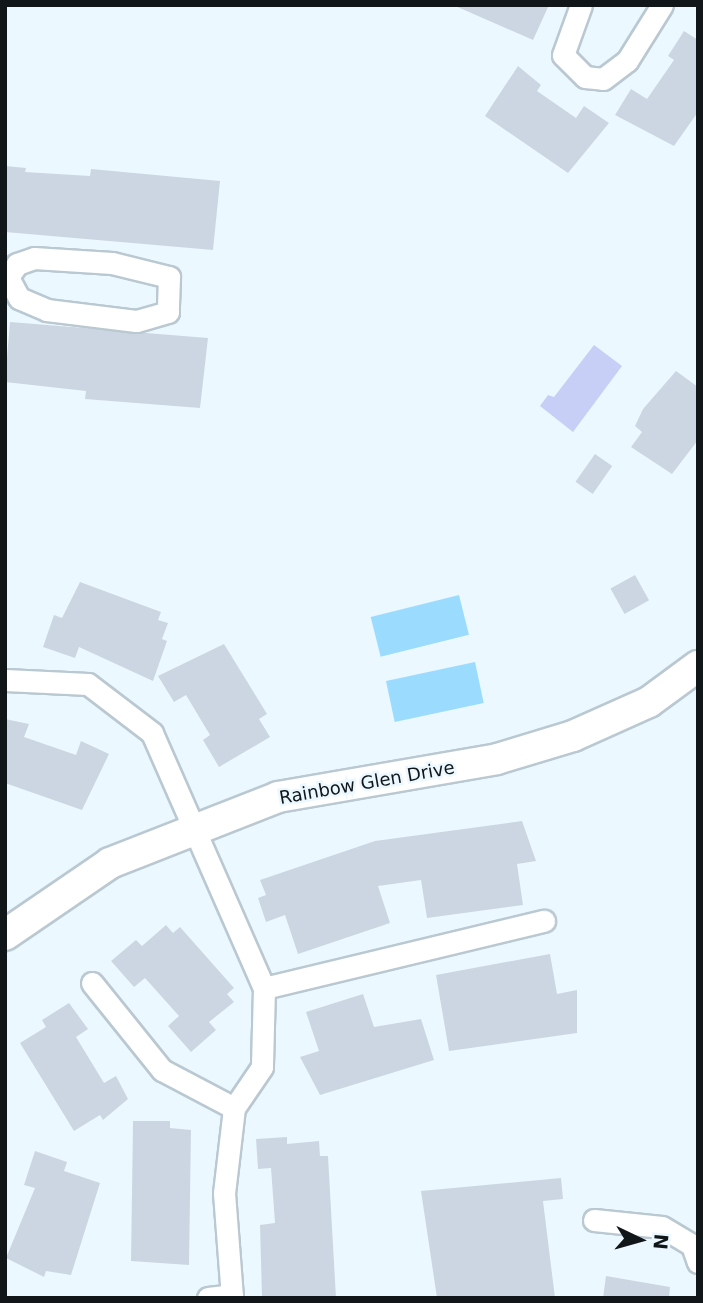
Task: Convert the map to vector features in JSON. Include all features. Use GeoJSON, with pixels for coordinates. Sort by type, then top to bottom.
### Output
{"type":"FeatureCollection","features":[{"type":"Feature","properties":{"kind":"street"},"geometry":{"type":"LineString","coordinates":[[581,5],[563,55],[585,77],[603,79],[626,61],[662,5]]}},
{"type":"Feature","properties":{"kind":"street"},"geometry":{"type":"LineString","coordinates":[[34,258],[146,269],[169,277],[168,312],[136,321],[47,310],[19,298],[7,277],[17,264],[34,258]]}},
{"type":"Feature","properties":{"kind":"street","name":"Rainbow Glen Drive"},"geometry":{"type":"LineString","coordinates":[[5,935],[110,863],[278,797],[497,759],[573,736],[649,702],[698,666]]}},
{"type":"Feature","properties":{"kind":"street"},"geometry":{"type":"LineString","coordinates":[[5,680],[88,684],[152,733],[198,829],[264,988],[262,1067],[234,1108],[224,1193],[232,1297],[208,1298]]}},
{"type":"Feature","properties":{"kind":"street"},"geometry":{"type":"LineString","coordinates":[[264,988],[544,921]]}},
{"type":"Feature","properties":{"kind":"street"},"geometry":{"type":"LineString","coordinates":[[92,983],[162,1070],[234,1108]]}},
{"type":"Feature","properties":{"kind":"street"},"geometry":{"type":"LineString","coordinates":[[594,1220],[662,1227],[692,1245],[698,1262]]}},
{"type":"Feature","properties":{"kind":"shaded area"},"geometry":{"type":"Polygon","coordinates":[[[594,345],[622,366],[573,432],[540,406],[548,395],[554,397],[594,345]]]}},
{"type":"Feature","properties":{"kind":"shaded area"},"geometry":{"type":"Polygon","coordinates":[[[459,595],[469,635],[381,657],[371,617],[459,595]]]}},
{"type":"Feature","properties":{"kind":"shaded area"},"geometry":{"type":"Polygon","coordinates":[[[475,662],[484,703],[395,722],[386,681],[475,662]]]}},
{"type":"Feature","properties":{"kind":"building"},"geometry":{"type":"Polygon","coordinates":[[[453,5],[549,5],[533,40],[453,5]]]}},
{"type":"Feature","properties":{"kind":"building"},"geometry":{"type":"Polygon","coordinates":[[[684,31],[698,40],[698,112],[674,146],[615,115],[631,89],[647,99],[674,60],[668,56],[684,31]]]}},
{"type":"Feature","properties":{"kind":"building"},"geometry":{"type":"Polygon","coordinates":[[[518,66],[541,85],[537,91],[576,118],[584,106],[609,123],[568,173],[485,116],[518,66]]]}},
{"type":"Feature","properties":{"kind":"building"},"geometry":{"type":"Polygon","coordinates":[[[5,166],[26,168],[25,172],[90,176],[91,169],[220,181],[213,250],[5,232],[5,166]]]}},
{"type":"Feature","properties":{"kind":"building"},"geometry":{"type":"Polygon","coordinates":[[[10,322],[208,338],[200,408],[85,399],[86,391],[5,382],[10,322]]]}},
{"type":"Feature","properties":{"kind":"building"},"geometry":{"type":"Polygon","coordinates":[[[676,371],[698,387],[698,440],[672,474],[631,447],[642,432],[635,426],[643,409],[676,371]]]}},
{"type":"Feature","properties":{"kind":"building"},"geometry":{"type":"Polygon","coordinates":[[[595,454],[612,466],[593,494],[575,482],[595,454]]]}},
{"type":"Feature","properties":{"kind":"building"},"geometry":{"type":"Polygon","coordinates":[[[635,575],[649,600],[625,614],[611,589],[635,575]]]}},
{"type":"Feature","properties":{"kind":"building"},"geometry":{"type":"Polygon","coordinates":[[[80,582],[161,612],[158,620],[168,623],[162,639],[167,641],[153,681],[79,647],[75,658],[43,647],[54,615],[62,618],[80,582]]]}},
{"type":"Feature","properties":{"kind":"building"},"geometry":{"type":"Polygon","coordinates":[[[224,644],[267,714],[259,719],[270,737],[219,767],[203,740],[210,735],[186,695],[174,702],[158,676],[224,644]]]}},
{"type":"Feature","properties":{"kind":"building"},"geometry":{"type":"Polygon","coordinates":[[[5,719],[29,724],[24,737],[76,755],[81,741],[109,754],[82,810],[5,783],[5,719]]]}},
{"type":"Feature","properties":{"kind":"building"},"geometry":{"type":"Polygon","coordinates":[[[522,821],[536,861],[517,864],[523,905],[427,918],[421,880],[378,886],[390,923],[298,954],[285,915],[266,922],[258,898],[266,895],[260,880],[375,841],[522,821]]]}},
{"type":"Feature","properties":{"kind":"building"},"geometry":{"type":"Polygon","coordinates":[[[166,925],[173,933],[180,927],[234,988],[227,994],[234,1002],[209,1022],[216,1030],[191,1052],[168,1026],[179,1016],[145,978],[134,987],[111,961],[136,940],[142,946],[166,925]]]}},
{"type":"Feature","properties":{"kind":"building"},"geometry":{"type":"Polygon","coordinates":[[[550,954],[557,994],[577,990],[577,1033],[449,1051],[436,975],[550,954]]]}},
{"type":"Feature","properties":{"kind":"building"},"geometry":{"type":"Polygon","coordinates":[[[363,994],[374,1027],[421,1019],[434,1060],[320,1095],[300,1057],[319,1051],[306,1012],[363,994]]]}},
{"type":"Feature","properties":{"kind":"building"},"geometry":{"type":"Polygon","coordinates":[[[69,1003],[88,1029],[76,1037],[104,1083],[116,1076],[128,1099],[103,1120],[100,1115],[74,1131],[20,1043],[46,1027],[42,1020],[69,1003]]]}},
{"type":"Feature","properties":{"kind":"building"},"geometry":{"type":"Polygon","coordinates":[[[133,1121],[170,1121],[170,1128],[191,1130],[189,1265],[131,1261],[133,1121]]]}},
{"type":"Feature","properties":{"kind":"building"},"geometry":{"type":"Polygon","coordinates":[[[287,1137],[287,1144],[319,1141],[320,1156],[328,1156],[336,1298],[262,1298],[260,1225],[275,1223],[271,1168],[258,1169],[256,1139],[287,1137]]]}},
{"type":"Feature","properties":{"kind":"building"},"geometry":{"type":"Polygon","coordinates":[[[35,1151],[67,1162],[64,1171],[100,1183],[71,1275],[46,1271],[44,1277],[6,1258],[35,1188],[24,1185],[35,1151]]]}},
{"type":"Feature","properties":{"kind":"building"},"geometry":{"type":"Polygon","coordinates":[[[561,1178],[563,1199],[543,1201],[555,1298],[437,1298],[421,1191],[561,1178]]]}},
{"type":"Feature","properties":{"kind":"building"},"geometry":{"type":"Polygon","coordinates":[[[606,1276],[670,1287],[669,1298],[603,1298],[606,1276]]]}}]}
